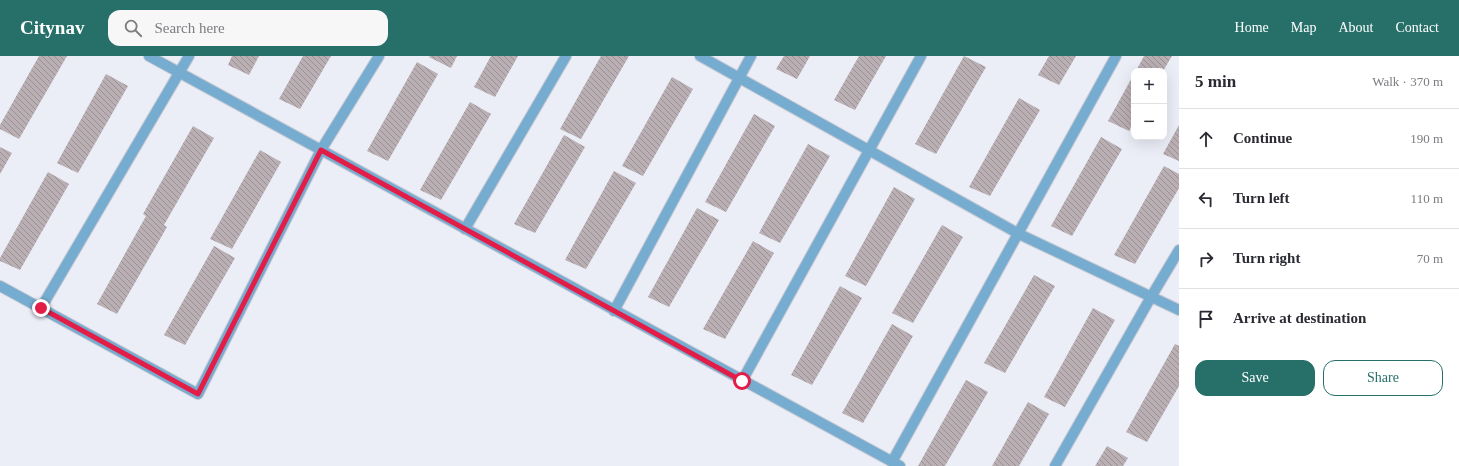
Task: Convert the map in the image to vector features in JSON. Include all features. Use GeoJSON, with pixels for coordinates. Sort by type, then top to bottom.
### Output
{"type":"FeatureCollection","features":[{"type":"Feature","properties":{"kind":"street"},"geometry":{"type":"LineString","coordinates":[[149,56],[896,464],[1116,56]]}},
{"type":"Feature","properties":{"kind":"street"},"geometry":{"type":"LineString","coordinates":[[41,308],[189,56]]}},
{"type":"Feature","properties":{"kind":"street"},"geometry":{"type":"LineString","coordinates":[[0,286],[198,394],[321,150],[379,56]]}},
{"type":"Feature","properties":{"kind":"street"},"geometry":{"type":"LineString","coordinates":[[465,229],[566,56]]}},
{"type":"Feature","properties":{"kind":"street"},"geometry":{"type":"LineString","coordinates":[[700,56],[1019,234],[1179,310]]}},
{"type":"Feature","properties":{"kind":"street"},"geometry":{"type":"LineString","coordinates":[[614,311],[751,56]]}},
{"type":"Feature","properties":{"kind":"street"},"geometry":{"type":"LineString","coordinates":[[742,381],[921,56]]}},
{"type":"Feature","properties":{"kind":"street"},"geometry":{"type":"LineString","coordinates":[[1055,466],[1179,250]]}},
{"type":"Feature","properties":{"kind":"building"},"geometry":{"type":"Polygon","coordinates":[[[39,56],[67,56],[19,139],[0,129],[0,125],[39,56]]]}},
{"type":"Feature","properties":{"kind":"building"},"geometry":{"type":"Polygon","coordinates":[[[232,56],[259,56],[249,75],[228,65],[232,56]]]}},
{"type":"Feature","properties":{"kind":"building"},"geometry":{"type":"Polygon","coordinates":[[[303,56],[331,56],[300,109],[279,99],[303,56]]]}},
{"type":"Feature","properties":{"kind":"building"},"geometry":{"type":"Polygon","coordinates":[[[457,56],[451,68],[429,57],[457,56]]]}},
{"type":"Feature","properties":{"kind":"building"},"geometry":{"type":"Polygon","coordinates":[[[491,56],[518,56],[495,97],[474,87],[491,56]]]}},
{"type":"Feature","properties":{"kind":"building"},"geometry":{"type":"Polygon","coordinates":[[[601,56],[629,56],[581,139],[560,129],[601,56]]]}},
{"type":"Feature","properties":{"kind":"building"},"geometry":{"type":"Polygon","coordinates":[[[784,56],[810,56],[797,79],[776,69],[784,56]]]}},
{"type":"Feature","properties":{"kind":"building"},"geometry":{"type":"Polygon","coordinates":[[[859,56],[886,56],[855,110],[834,100],[859,56]]]}},
{"type":"Feature","properties":{"kind":"building"},"geometry":{"type":"Polygon","coordinates":[[[964,56],[986,67],[936,154],[915,144],[964,56]]]}},
{"type":"Feature","properties":{"kind":"building"},"geometry":{"type":"Polygon","coordinates":[[[1049,56],[1076,56],[1059,85],[1038,75],[1049,56]]]}},
{"type":"Feature","properties":{"kind":"building"},"geometry":{"type":"Polygon","coordinates":[[[1144,56],[1172,56],[1165,68],[1138,68],[1144,56]]]}},
{"type":"Feature","properties":{"kind":"building"},"geometry":{"type":"Polygon","coordinates":[[[417,62],[438,74],[388,161],[367,151],[417,62]]]}},
{"type":"Feature","properties":{"kind":"building"},"geometry":{"type":"Polygon","coordinates":[[[106,74],[128,86],[78,173],[57,163],[106,74]]]}},
{"type":"Feature","properties":{"kind":"building"},"geometry":{"type":"Polygon","coordinates":[[[672,77],[693,89],[643,176],[622,166],[672,77]]]}},
{"type":"Feature","properties":{"kind":"building"},"geometry":{"type":"Polygon","coordinates":[[[1131,79],[1131,127],[1129,131],[1108,121],[1131,79]]]}},
{"type":"Feature","properties":{"kind":"building"},"geometry":{"type":"Polygon","coordinates":[[[1019,98],[1040,110],[990,196],[969,187],[1019,98]]]}},
{"type":"Feature","properties":{"kind":"building"},"geometry":{"type":"Polygon","coordinates":[[[470,102],[491,114],[441,200],[420,190],[470,102]]]}},
{"type":"Feature","properties":{"kind":"building"},"geometry":{"type":"Polygon","coordinates":[[[754,114],[775,126],[726,212],[705,202],[754,114]]]}},
{"type":"Feature","properties":{"kind":"building"},"geometry":{"type":"Polygon","coordinates":[[[1179,125],[1179,161],[1163,154],[1179,125]]]}},
{"type":"Feature","properties":{"kind":"building"},"geometry":{"type":"Polygon","coordinates":[[[193,126],[214,138],[164,225],[159,222],[167,227],[117,314],[97,304],[146,216],[143,214],[193,126]]]}},
{"type":"Feature","properties":{"kind":"building"},"geometry":{"type":"Polygon","coordinates":[[[564,135],[585,147],[535,233],[514,224],[564,135]]]}},
{"type":"Feature","properties":{"kind":"building"},"geometry":{"type":"Polygon","coordinates":[[[1101,137],[1122,149],[1072,236],[1051,226],[1101,137]]]}},
{"type":"Feature","properties":{"kind":"building"},"geometry":{"type":"Polygon","coordinates":[[[808,144],[830,156],[780,243],[759,233],[808,144]]]}},
{"type":"Feature","properties":{"kind":"building"},"geometry":{"type":"Polygon","coordinates":[[[0,147],[12,153],[0,174],[0,147]]]}},
{"type":"Feature","properties":{"kind":"building"},"geometry":{"type":"Polygon","coordinates":[[[260,150],[281,162],[232,249],[210,239],[260,150]]]}},
{"type":"Feature","properties":{"kind":"building"},"geometry":{"type":"Polygon","coordinates":[[[1164,166],[1179,174],[1179,188],[1135,264],[1114,255],[1164,166]]]}},
{"type":"Feature","properties":{"kind":"building"},"geometry":{"type":"Polygon","coordinates":[[[614,171],[636,183],[586,269],[565,260],[614,171]]]}},
{"type":"Feature","properties":{"kind":"building"},"geometry":{"type":"Polygon","coordinates":[[[48,172],[69,184],[20,270],[0,261],[0,258],[48,172]]]}},
{"type":"Feature","properties":{"kind":"building"},"geometry":{"type":"Polygon","coordinates":[[[894,187],[915,199],[866,286],[845,276],[894,187]]]}},
{"type":"Feature","properties":{"kind":"building"},"geometry":{"type":"Polygon","coordinates":[[[697,208],[719,220],[669,307],[648,297],[697,208]]]}},
{"type":"Feature","properties":{"kind":"building"},"geometry":{"type":"Polygon","coordinates":[[[942,225],[963,237],[913,323],[892,313],[942,225]]]}},
{"type":"Feature","properties":{"kind":"building"},"geometry":{"type":"Polygon","coordinates":[[[753,241],[774,253],[725,339],[703,329],[753,241]]]}},
{"type":"Feature","properties":{"kind":"building"},"geometry":{"type":"Polygon","coordinates":[[[214,246],[235,258],[185,345],[164,335],[214,246]]]}},
{"type":"Feature","properties":{"kind":"building"},"geometry":{"type":"Polygon","coordinates":[[[1034,275],[1055,286],[1005,373],[984,363],[1034,275]]]}},
{"type":"Feature","properties":{"kind":"building"},"geometry":{"type":"Polygon","coordinates":[[[840,286],[862,298],[812,385],[791,375],[840,286]]]}},
{"type":"Feature","properties":{"kind":"building"},"geometry":{"type":"Polygon","coordinates":[[[1093,308],[1115,320],[1065,407],[1044,397],[1093,308]]]}},
{"type":"Feature","properties":{"kind":"building"},"geometry":{"type":"Polygon","coordinates":[[[892,324],[913,336],[863,423],[842,413],[892,324]]]}},
{"type":"Feature","properties":{"kind":"building"},"geometry":{"type":"Polygon","coordinates":[[[1175,344],[1179,346],[1179,386],[1147,442],[1126,432],[1175,344]]]}},
{"type":"Feature","properties":{"kind":"building"},"geometry":{"type":"Polygon","coordinates":[[[966,380],[988,392],[945,466],[918,466],[966,380]]]}},
{"type":"Feature","properties":{"kind":"building"},"geometry":{"type":"Polygon","coordinates":[[[1028,402],[1049,414],[1019,466],[992,466],[1028,402]]]}},
{"type":"Feature","properties":{"kind":"building"},"geometry":{"type":"Polygon","coordinates":[[[1107,446],[1128,458],[1123,466],[1095,466],[1107,446]]]}},
{"type":"Feature","properties":{"kind":"route"},"geometry":{"type":"LineString","coordinates":[[41,308],[198,394],[321,150],[742,381]]}}]}
